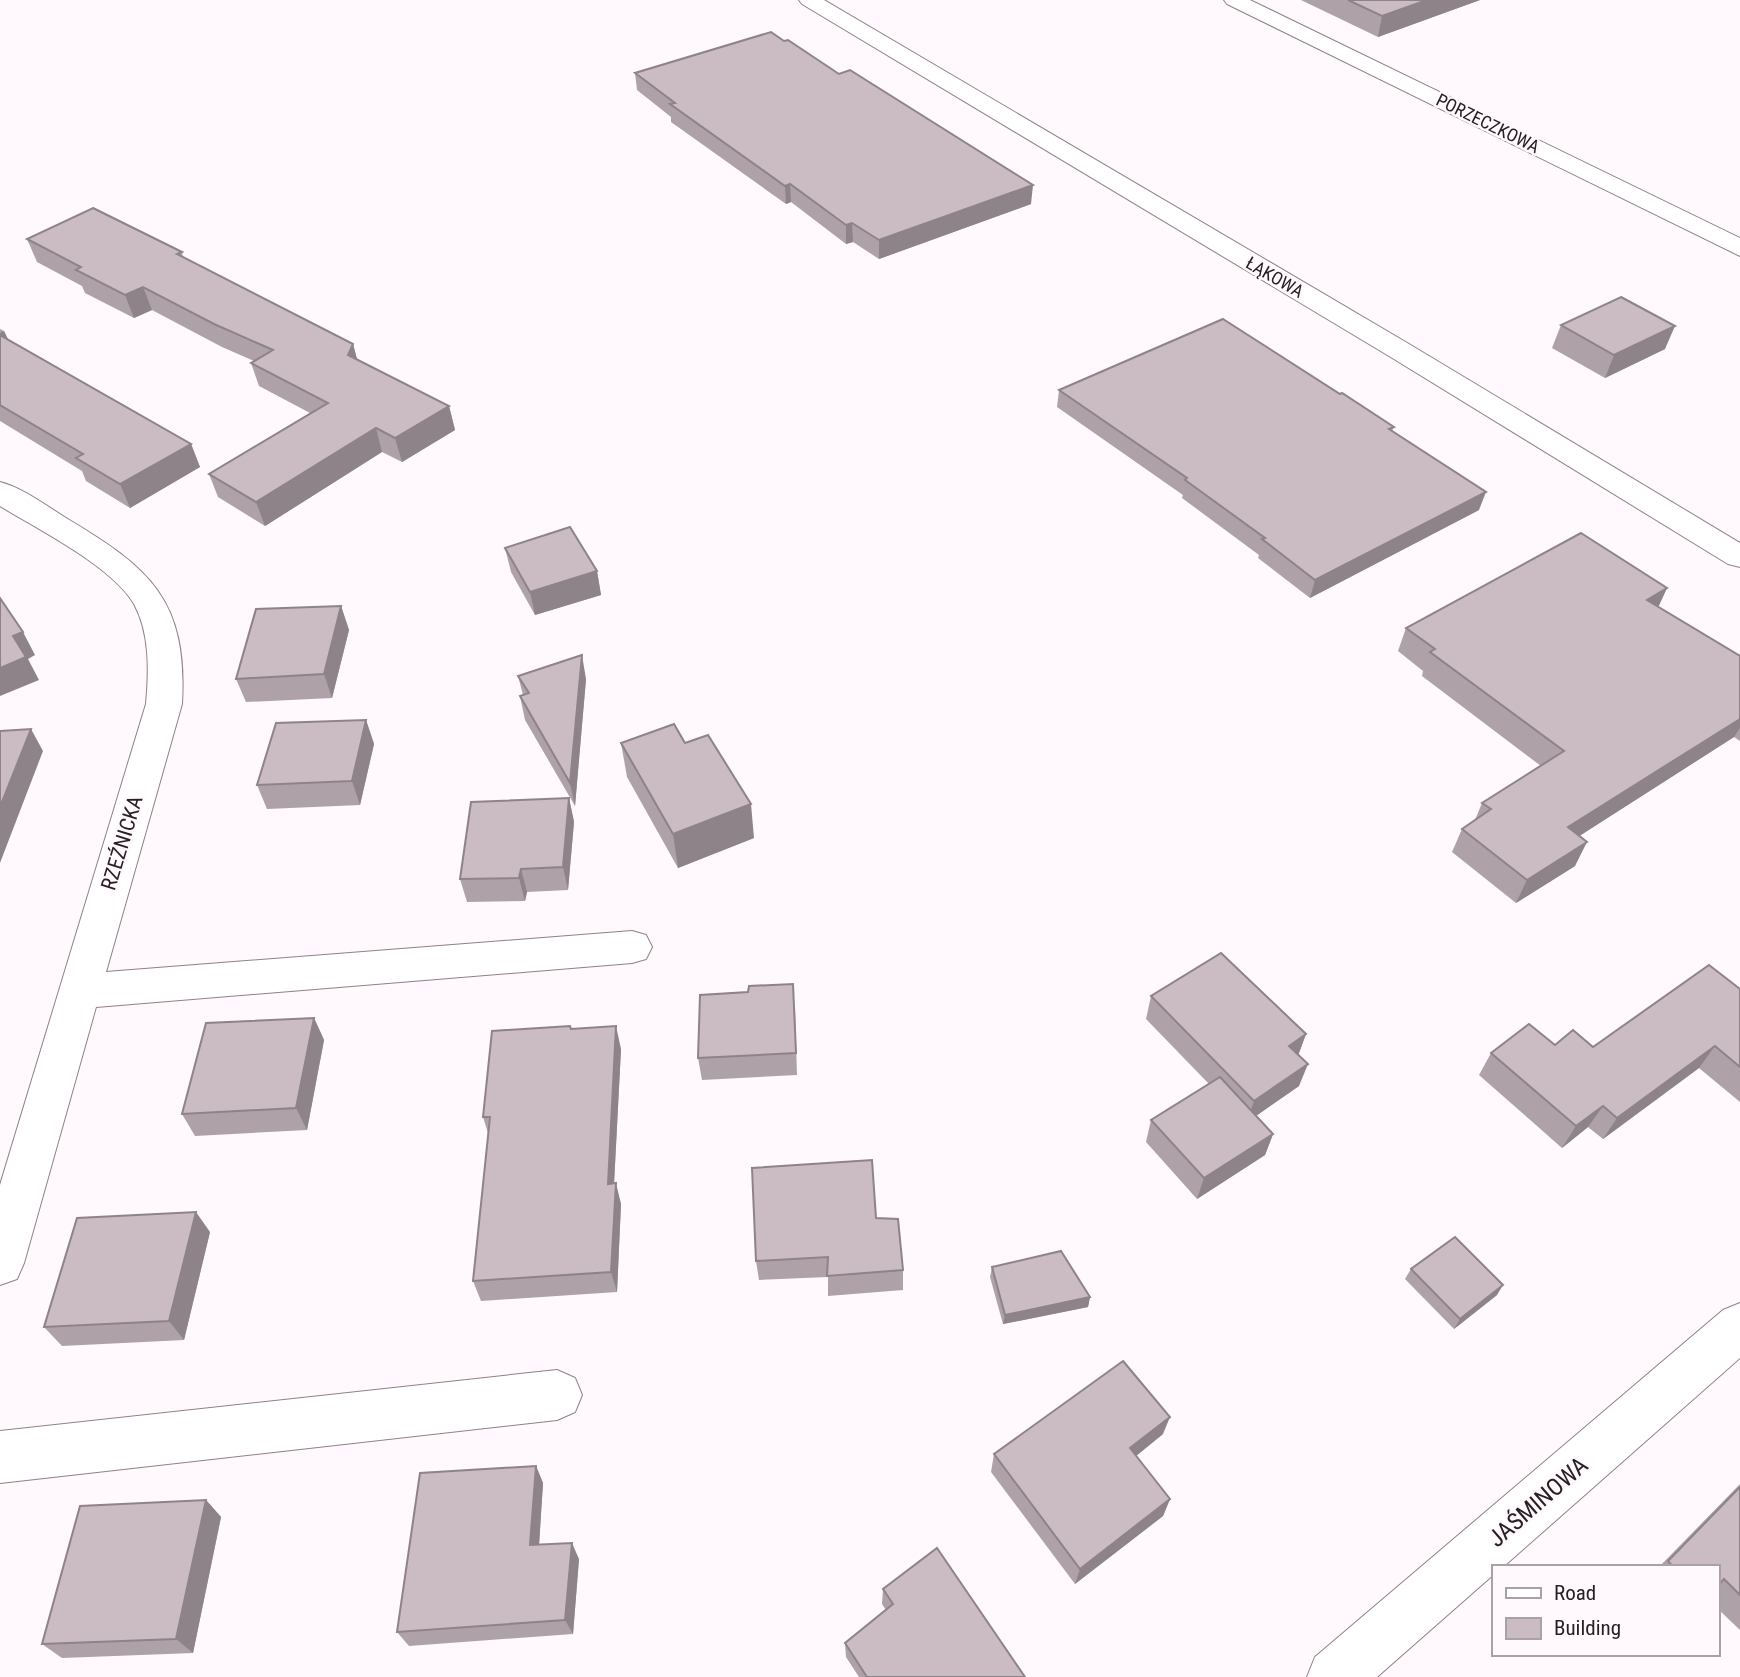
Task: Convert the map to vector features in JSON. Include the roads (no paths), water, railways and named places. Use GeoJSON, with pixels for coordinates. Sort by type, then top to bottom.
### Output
{"type":"FeatureCollection","features":[{"type":"Feature","properties":{"kind":"street","name":"ŁĄKOWA"},"geometry":{"type":"LineString","coordinates":[[809,0],[1081,164],[1399,349],[1740,557]]}},
{"type":"Feature","properties":{"kind":"street","name":"PORZECZKOWA"},"geometry":{"type":"LineString","coordinates":[[1234,0],[1740,248]]}},
{"type":"Feature","properties":{"kind":"street","name":"RZEŹNICKA"},"geometry":{"type":"LineString","coordinates":[[0,492],[118,566],[148,598],[162,637],[167,670],[164,705],[0,1263]]}},
{"type":"Feature","properties":{"kind":"street"},"geometry":{"type":"LineString","coordinates":[[79,990],[632,947]]}},
{"type":"Feature","properties":{"kind":"street","name":"JAŚMINOWA"},"geometry":{"type":"LineString","coordinates":[[1335,1677],[1740,1326]]}},
{"type":"Feature","properties":{"kind":"street"},"geometry":{"type":"LineString","coordinates":[[0,1457],[557,1395]]}}]}
